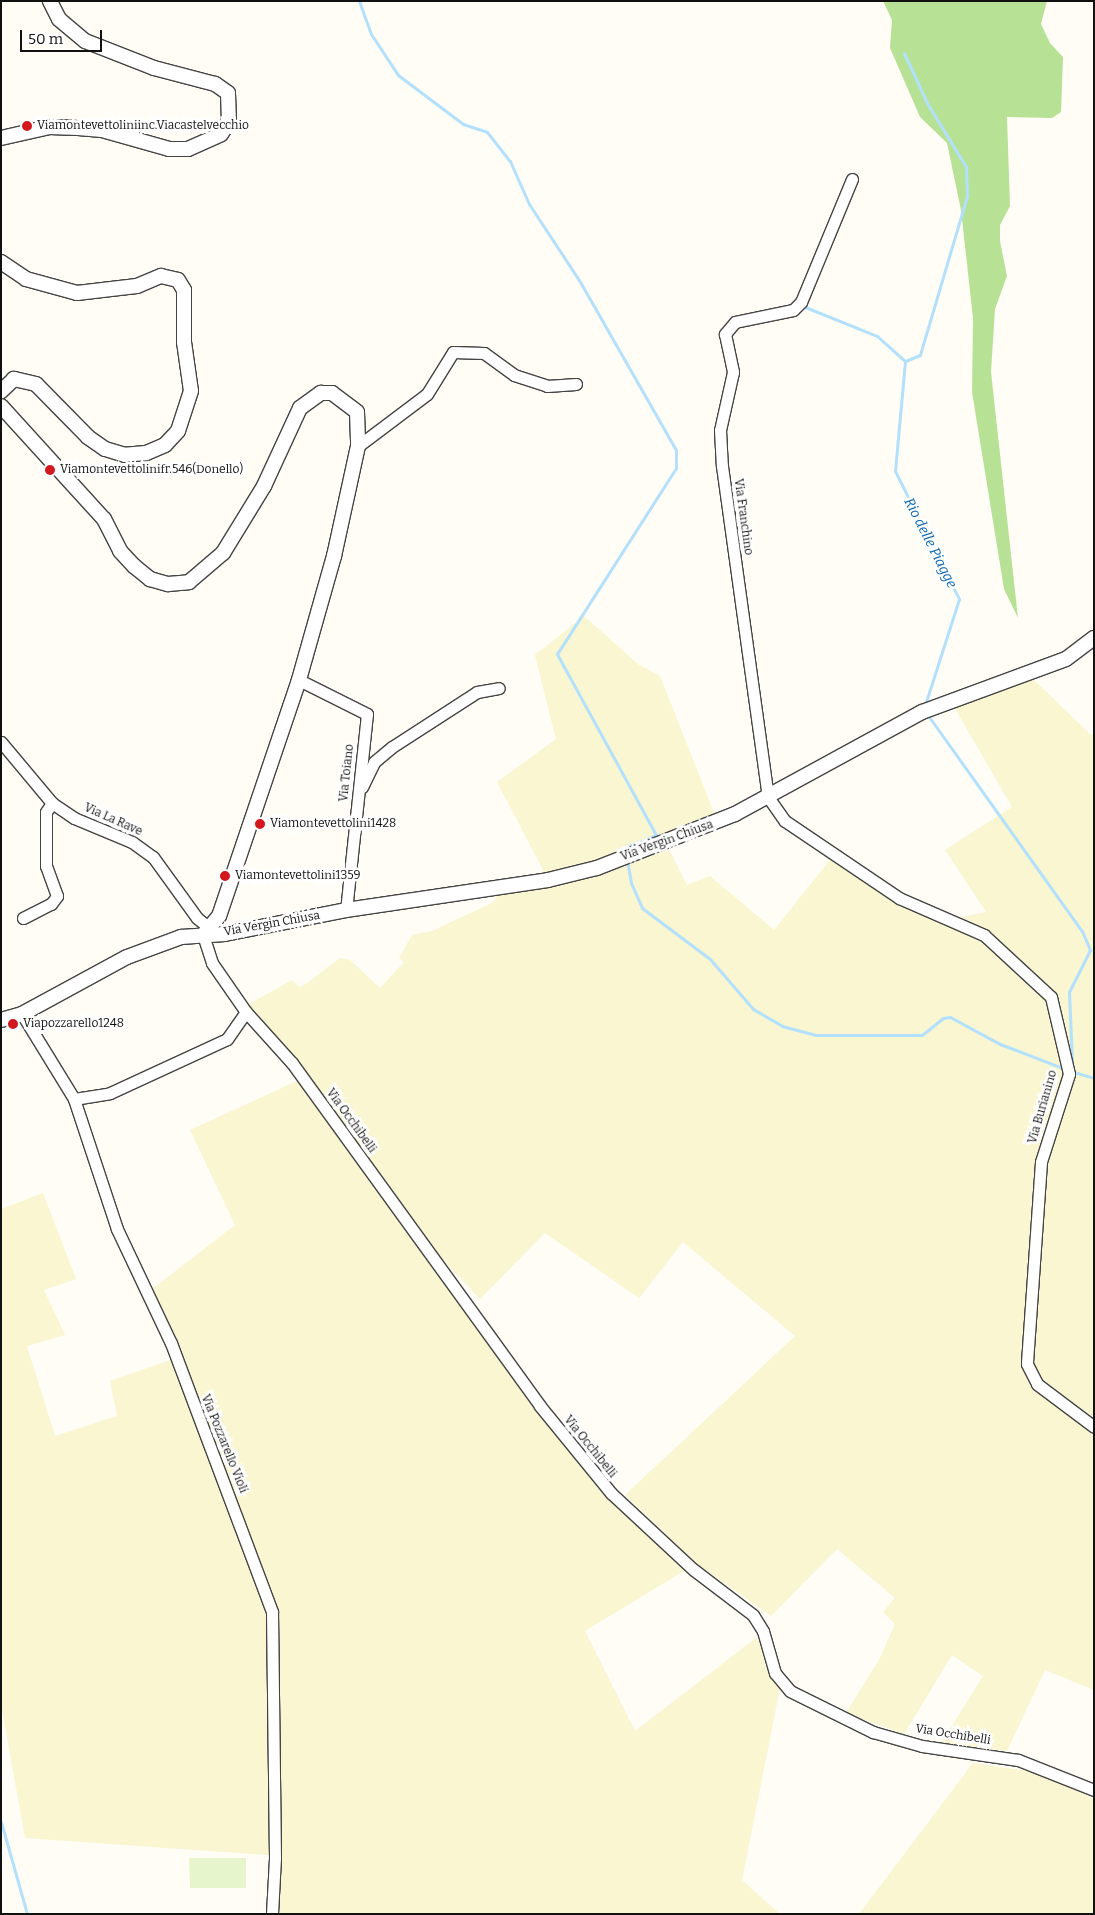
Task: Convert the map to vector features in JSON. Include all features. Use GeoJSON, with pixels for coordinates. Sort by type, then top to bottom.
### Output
{"type":"FeatureCollection","features":[{"type":"Feature","properties":{"kind":"street"},"geometry":{"type":"LineString","coordinates":[[1,138],[49,128],[78,128],[102,130],[170,149],[188,149],[221,134],[229,122],[228,93],[215,84],[154,68],[85,41],[59,19],[50,1]]}},
{"type":"Feature","properties":{"kind":"street","name":"Via Franchino"},"geometry":{"type":"LineString","coordinates":[[768,797],[722,466],[720,430],[733,372],[725,334],[735,322],[793,310],[804,298],[826,236],[852,179]]}},
{"type":"Feature","properties":{"kind":"street"},"geometry":{"type":"LineString","coordinates":[[1,262],[26,279],[77,292],[136,286],[161,276],[178,280],[184,290],[184,342],[191,391],[178,430],[165,445],[146,453],[125,454],[105,449],[88,437],[36,384],[14,380],[1,392]]}},
{"type":"Feature","properties":{"kind":"street"},"geometry":{"type":"LineString","coordinates":[[358,446],[427,394],[453,352],[484,353],[514,375],[547,386],[576,384]]}},
{"type":"Feature","properties":{"kind":"street"},"geometry":{"type":"LineString","coordinates":[[1,406],[104,519],[120,551],[134,566],[150,579],[168,584],[189,582],[224,553],[264,486],[300,408],[310,398],[332,393],[357,412],[358,446],[334,556],[299,680],[219,916],[206,931]]}},
{"type":"Feature","properties":{"kind":"street","name":"Via Vergin Chiusa"},"geometry":{"type":"LineString","coordinates":[[1,1020],[22,1014],[149,947],[206,931],[272,926],[346,910],[573,876],[701,830],[768,797],[922,712],[1066,659],[1094,638]]}},
{"type":"Feature","properties":{"kind":"street","name":"Via Toiano"},"geometry":{"type":"LineString","coordinates":[[299,680],[367,714],[346,910]]}},
{"type":"Feature","properties":{"kind":"street"},"geometry":{"type":"LineString","coordinates":[[358,793],[374,762],[392,747],[477,692],[499,688]]}},
{"type":"Feature","properties":{"kind":"street","name":"Via La Rave"},"geometry":{"type":"LineString","coordinates":[[1,742],[52,802],[74,818],[149,854],[169,874],[206,931]]}},
{"type":"Feature","properties":{"kind":"street","name":"Via Burianino"},"geometry":{"type":"LineString","coordinates":[[768,797],[785,821],[900,898],[984,935],[1051,998],[1068,1074],[1041,1162],[1027,1364],[1037,1384],[1094,1427]]}},
{"type":"Feature","properties":{"kind":"street"},"geometry":{"type":"LineString","coordinates":[[22,918],[51,904],[57,896],[46,866],[46,812],[52,802]]}},
{"type":"Feature","properties":{"kind":"street","name":"Via Occhibelli"},"geometry":{"type":"LineString","coordinates":[[206,931],[212,964],[246,1012],[292,1063],[540,1406],[611,1493],[694,1570],[754,1615],[763,1631],[775,1673],[790,1691],[873,1732],[922,1746],[1018,1760],[1094,1790]]}},
{"type":"Feature","properties":{"kind":"street"},"geometry":{"type":"LineString","coordinates":[[74,1098],[110,1093],[227,1039],[246,1012]]}},
{"type":"Feature","properties":{"kind":"street","name":"Via Pozzarello Violi"},"geometry":{"type":"LineString","coordinates":[[22,1014],[74,1098],[120,1236],[171,1342],[272,1612],[275,1858],[272,1914]]}},
{"type":"Feature","properties":{"kind":"shaded area"},"geometry":{"type":"Polygon","coordinates":[[[584,616],[639,665],[660,676],[716,818],[662,836],[687,885],[710,876],[774,930],[837,851],[912,901],[956,918],[986,912],[945,850],[1012,807],[953,705],[1032,678],[1091,735],[1094,734],[1094,1690],[1045,1670],[1007,1751],[942,1742],[983,1676],[952,1655],[904,1734],[846,1713],[880,1658],[895,1624],[883,1612],[895,1598],[837,1549],[771,1616],[697,1564],[625,1495],[795,1336],[683,1242],[639,1298],[545,1233],[480,1299],[443,1260],[308,1076],[249,1004],[292,980],[299,987],[306,984],[340,958],[350,960],[380,988],[404,962],[399,958],[412,935],[432,931],[494,902],[499,891],[552,887],[497,782],[556,739],[535,655],[584,616]]]}},
{"type":"Feature","properties":{"kind":"shaded area"},"geometry":{"type":"Polygon","coordinates":[[[299,1080],[547,1422],[687,1569],[585,1631],[635,1731],[756,1638],[760,1642],[765,1665],[780,1688],[742,1880],[780,1914],[276,1914],[280,1856],[25,1838],[1,1704],[1,1209],[43,1193],[76,1279],[44,1290],[65,1335],[27,1346],[55,1436],[117,1416],[110,1381],[182,1356],[151,1290],[235,1225],[190,1130],[299,1080]]]}},
{"type":"Feature","properties":{"kind":"shaded area"},"geometry":{"type":"Polygon","coordinates":[[[973,1763],[1041,1773],[1094,1799],[1094,1914],[859,1914],[973,1763]]]}},
{"type":"Feature","properties":{"kind":"green space"},"geometry":{"type":"Polygon","coordinates":[[[883,1],[1047,1],[1041,24],[1050,43],[1063,57],[1061,112],[1052,118],[1007,117],[1010,206],[1000,225],[1000,241],[1007,276],[995,309],[991,372],[1018,618],[1004,589],[972,392],[973,318],[961,210],[947,143],[920,117],[890,48],[892,20],[883,1]]]}},
{"type":"Feature","properties":{"kind":"green space"},"geometry":{"type":"Polygon","coordinates":[[[189,1858],[246,1858],[246,1888],[190,1888],[189,1858]]]}},
{"type":"Feature","properties":{"kind":"waterway"},"geometry":{"type":"LineString","coordinates":[[359,1],[371,34],[398,75],[463,124],[487,132],[510,161],[529,204],[579,280],[676,450],[676,468],[557,654],[656,835],[626,847],[626,851]]}},
{"type":"Feature","properties":{"kind":"waterway","name":"Rio delle Piagge"},"geometry":{"type":"LineString","coordinates":[[904,53],[927,103],[966,167],[967,196],[920,355],[905,361]]}},
{"type":"Feature","properties":{"kind":"waterway"},"geometry":{"type":"LineString","coordinates":[[805,307],[877,336],[905,361]]}},
{"type":"Feature","properties":{"kind":"waterway","name":"Rio delle Piagge"},"geometry":{"type":"LineString","coordinates":[[905,361],[895,471],[959,599],[924,708]]}},
{"type":"Feature","properties":{"kind":"waterway","name":"Rio delle Piagge"},"geometry":{"type":"LineString","coordinates":[[927,714],[1082,931],[1090,950],[1069,992],[1072,1063]]}},
{"type":"Feature","properties":{"kind":"waterway"},"geometry":{"type":"LineString","coordinates":[[627,860],[631,883],[642,908],[710,959],[753,1009],[782,1026],[816,1035],[922,1035],[943,1018],[950,1017],[1000,1044],[1065,1069]]}},
{"type":"Feature","properties":{"kind":"waterway","name":"Rio delle Piagge"},"geometry":{"type":"LineString","coordinates":[[1070,1071],[1094,1078]]}},
{"type":"Feature","properties":{"kind":"waterway"},"geometry":{"type":"LineString","coordinates":[[1,1822],[27,1914]]}},
{"type":"Feature","properties":{"kind":"place","name":"Viamontevettoliniinc.Viacastelvecchio"},"geometry":{"type":"Point","coordinates":[27,126]}},
{"type":"Feature","properties":{"kind":"place","name":"Viamontevettolinifr.546(Donello)"},"geometry":{"type":"Point","coordinates":[50,470]}},
{"type":"Feature","properties":{"kind":"place","name":"Viamontevettolini1428"},"geometry":{"type":"Point","coordinates":[260,824]}},
{"type":"Feature","properties":{"kind":"place","name":"Viamontevettolini1359"},"geometry":{"type":"Point","coordinates":[225,876]}},
{"type":"Feature","properties":{"kind":"place","name":"Viapozzarello1248"},"geometry":{"type":"Point","coordinates":[13,1024]}}]}
